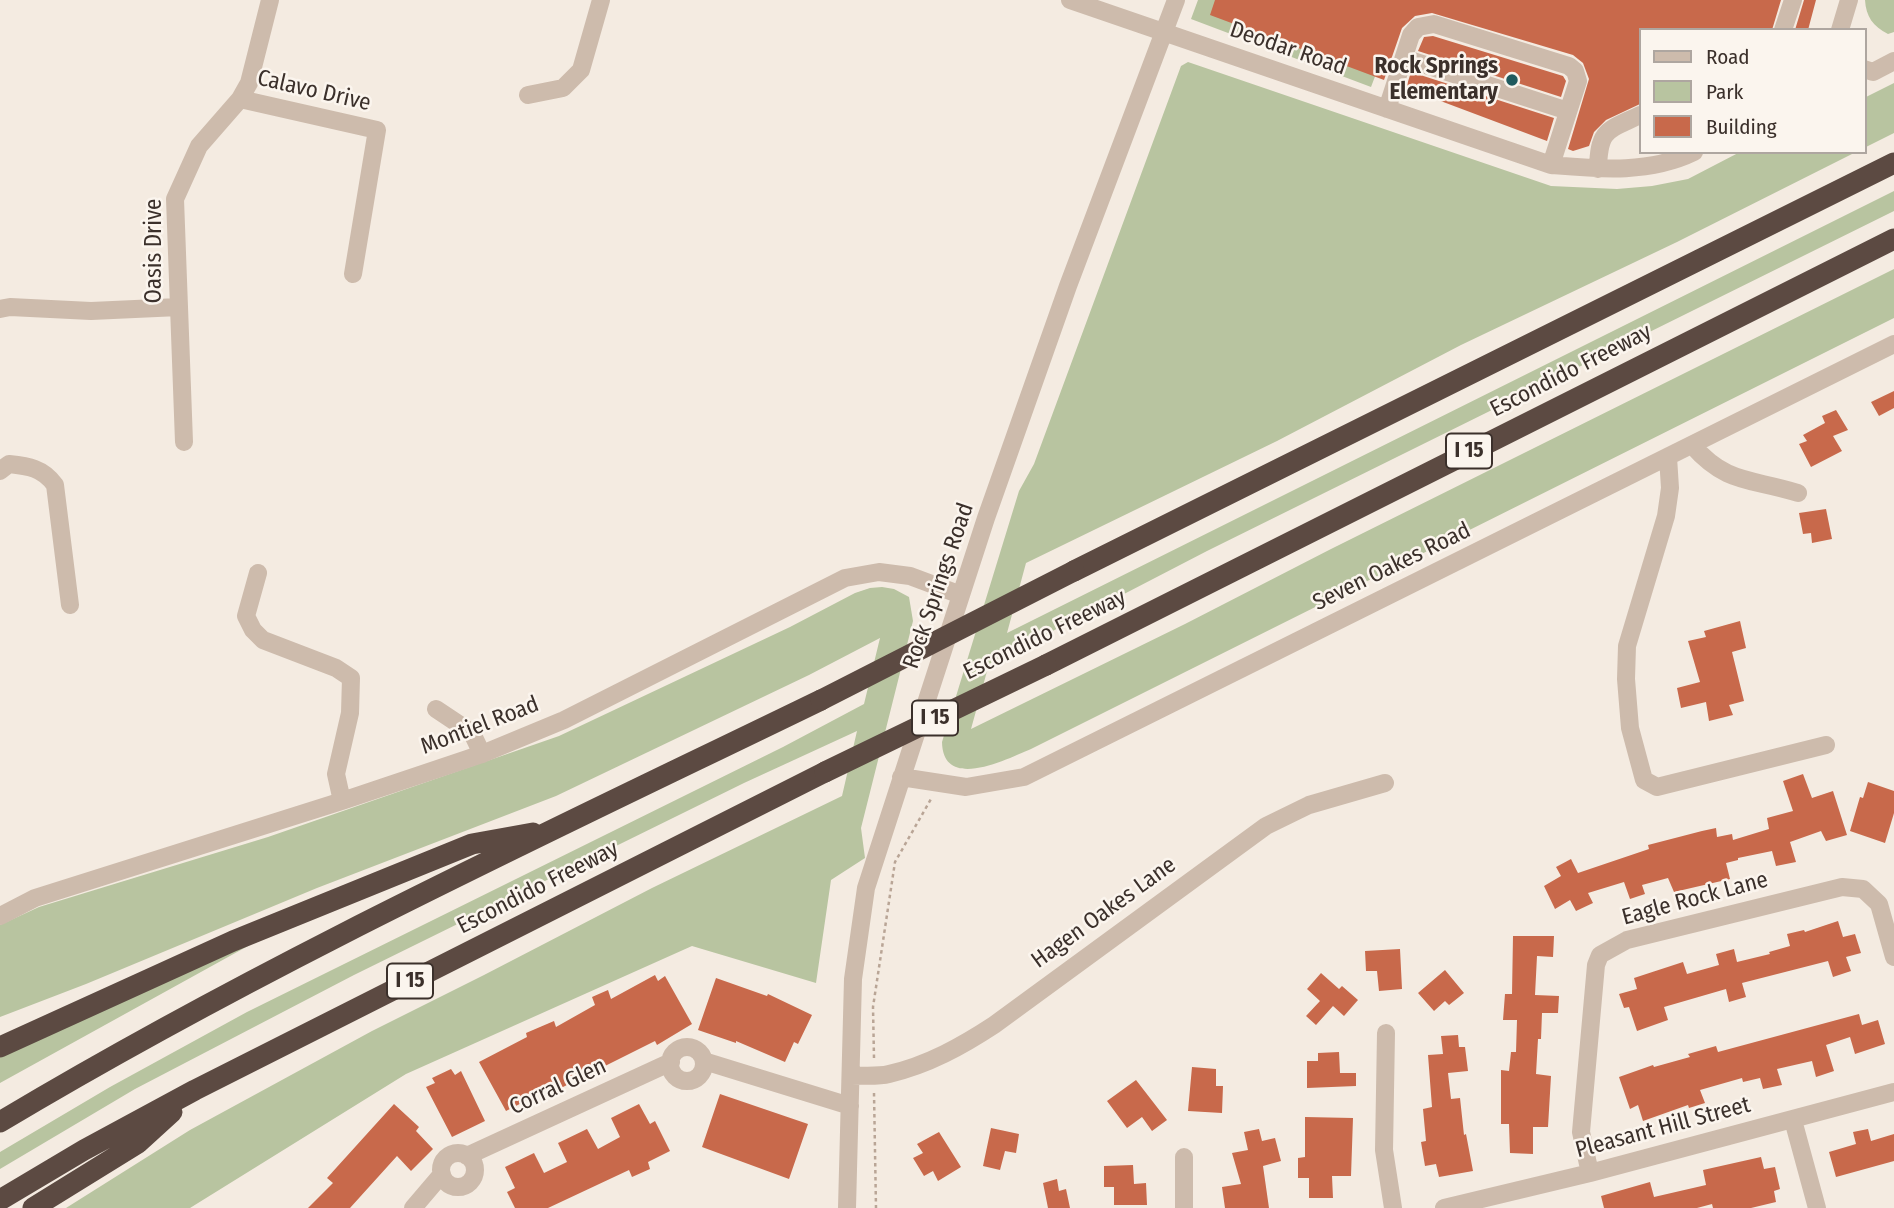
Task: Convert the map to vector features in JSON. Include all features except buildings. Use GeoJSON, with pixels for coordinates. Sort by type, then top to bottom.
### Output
{"type":"FeatureCollection","features":[{"type":"Feature","properties":{"kind":"highway","name":"Escondido Freeway"},"geometry":{"type":"LineString","coordinates":[[0,1122],[96,1065],[187,1016],[557,828],[821,700],[1074,571],[1894,163]]}},
{"type":"Feature","properties":{"kind":"highway","name":"Escondido Freeway"},"geometry":{"type":"LineString","coordinates":[[0,1200],[84,1150],[195,1090],[825,772],[1046,665],[1894,239]]}},
{"type":"Feature","properties":{"kind":"highway"},"geometry":{"type":"LineString","coordinates":[[0,1047],[233,941],[472,844],[557,828]]}},
{"type":"Feature","properties":{"kind":"highway"},"geometry":{"type":"LineString","coordinates":[[0,1041],[52,1023]]}},
{"type":"Feature","properties":{"kind":"highway"},"geometry":{"type":"LineString","coordinates":[[33,1208],[138,1143],[195,1090]]}},
{"type":"Feature","properties":{"kind":"street","name":"Oasis Drive"},"geometry":{"type":"LineString","coordinates":[[184,442],[175,199],[199,146],[240,99],[249,83],[270,0]]}},
{"type":"Feature","properties":{"kind":"street","name":"Deodar Road"},"geometry":{"type":"LineString","coordinates":[[1070,0],[1551,165],[1616,170],[1680,159],[1690,154]]}},
{"type":"Feature","properties":{"kind":"street","name":"Rock Springs Road"},"geometry":{"type":"LineString","coordinates":[[847,1208],[853,979],[866,888],[961,595],[1068,286],[1176,0]]}},
{"type":"Feature","properties":{"kind":"street"},"geometry":{"type":"LineString","coordinates":[[1784,28],[1793,0]]}},
{"type":"Feature","properties":{"kind":"street"},"geometry":{"type":"LineString","coordinates":[[1841,28],[1849,0]]}},
{"type":"Feature","properties":{"kind":"street"},"geometry":{"type":"LineString","coordinates":[[528,95],[563,88],[582,69],[599,1]]}},
{"type":"Feature","properties":{"kind":"street"},"geometry":{"type":"LineString","coordinates":[[1387,109],[1411,35],[1418,27],[1434,24],[1569,66],[1576,71],[1578,81],[1551,165]]}},
{"type":"Feature","properties":{"kind":"street"},"geometry":{"type":"LineString","coordinates":[[1404,58],[1569,111]]}},
{"type":"Feature","properties":{"kind":"street"},"geometry":{"type":"LineString","coordinates":[[1866,70],[1873,72],[1894,61]]}},
{"type":"Feature","properties":{"kind":"street","name":"Calavo Drive"},"geometry":{"type":"LineString","coordinates":[[240,99],[377,130],[354,274]]}},
{"type":"Feature","properties":{"kind":"street"},"geometry":{"type":"LineString","coordinates":[[1598,169],[1598,148],[1603,135],[1638,116]]}},
{"type":"Feature","properties":{"kind":"street"},"geometry":{"type":"LineString","coordinates":[[0,309],[10,307],[91,311],[179,307]]}},
{"type":"Feature","properties":{"kind":"street","name":"Seven Oakes Road"},"geometry":{"type":"LineString","coordinates":[[901,778],[966,787],[1024,777],[1894,344]]}},
{"type":"Feature","properties":{"kind":"street"},"geometry":{"type":"LineString","coordinates":[[1692,445],[1708,463],[1729,476],[1798,493]]}},
{"type":"Feature","properties":{"kind":"street"},"geometry":{"type":"LineString","coordinates":[[1668,457],[1670,488],[1666,516],[1628,646],[1626,679],[1630,728],[1644,780],[1657,787],[1826,745]]}},
{"type":"Feature","properties":{"kind":"street"},"geometry":{"type":"LineString","coordinates":[[0,471],[9,464],[33,467],[49,476],[55,485],[70,605]]}},
{"type":"Feature","properties":{"kind":"street","name":"Montiel Road"},"geometry":{"type":"LineString","coordinates":[[0,916],[35,898],[482,754],[564,720],[845,578],[878,572],[910,576],[961,595]]}},
{"type":"Feature","properties":{"kind":"street"},"geometry":{"type":"LineString","coordinates":[[258,573],[246,616],[253,630],[263,640],[336,668],[351,678],[350,713],[336,774],[342,801]]}},
{"type":"Feature","properties":{"kind":"street"},"geometry":{"type":"LineString","coordinates":[[436,709],[472,733],[482,754]]}},
{"type":"Feature","properties":{"kind":"street","name":"Hagen Oakes Lane"},"geometry":{"type":"LineString","coordinates":[[851,1076],[887,1074],[930,1061],[954,1050],[994,1025],[1266,826],[1309,805],[1385,783]]}},
{"type":"Feature","properties":{"kind":"street","name":"Eagle Rock Lane"},"geometry":{"type":"LineString","coordinates":[[1590,1173],[1581,1132],[1596,965],[1600,955],[1627,940],[1842,887],[1863,889],[1879,904],[1894,957]]}},
{"type":"Feature","properties":{"kind":"street"},"geometry":{"type":"LineString","coordinates":[[1386,1033],[1384,1150],[1393,1208]]}},
{"type":"Feature","properties":{"kind":"street","name":"Corral Glen"},"geometry":{"type":"LineString","coordinates":[[413,1208],[442,1174],[443,1163],[450,1155],[456,1153],[467,1156],[671,1062],[673,1072],[685,1081],[700,1076],[704,1061],[850,1106]]}},
{"type":"Feature","properties":{"kind":"street","name":"Pleasant Hill Street"},"geometry":{"type":"LineString","coordinates":[[1444,1208],[1590,1173],[1894,1092]]}},
{"type":"Feature","properties":{"kind":"street"},"geometry":{"type":"LineString","coordinates":[[1793,1120],[1817,1208]]}},
{"type":"Feature","properties":{"kind":"street"},"geometry":{"type":"LineString","coordinates":[[442,1174],[452,1186],[467,1184],[474,1171],[467,1156]]}},
{"type":"Feature","properties":{"kind":"street"},"geometry":{"type":"LineString","coordinates":[[1184,1157],[1184,1208]]}},
{"type":"Feature","properties":{"kind":"path"},"geometry":{"type":"LineString","coordinates":[[874,1061],[873,1007],[895,862],[940,783]]}},
{"type":"Feature","properties":{"kind":"path"},"geometry":{"type":"LineString","coordinates":[[874,1087],[876,1208]]}},
{"type":"Feature","properties":{"kind":"green space"},"geometry":{"type":"Polygon","coordinates":[[[1198,0],[1404,0],[1371,87],[1191,19],[1198,0]]]}},
{"type":"Feature","properties":{"kind":"green space"},"geometry":{"type":"Polygon","coordinates":[[[1865,0],[1894,0],[1894,32],[1888,34],[1874,24],[1865,0]]]}},
{"type":"Feature","properties":{"kind":"green space"},"geometry":{"type":"Polygon","coordinates":[[[1188,62],[1551,186],[1617,189],[1652,186],[1688,179],[1736,154],[1852,154],[1677,242],[1461,345],[1277,441],[1026,563],[1007,633],[1894,191],[1894,211],[1207,551],[989,664],[971,729],[1894,269],[1894,318],[1031,749],[978,768],[964,769],[953,766],[945,757],[942,742],[1019,491],[1034,464],[1181,66],[1188,62]]]}},
{"type":"Feature","properties":{"kind":"green space"},"geometry":{"type":"Polygon","coordinates":[[[1894,83],[1894,133],[1866,147],[1866,97],[1894,83]]]}},
{"type":"Feature","properties":{"kind":"green space"},"geometry":{"type":"Polygon","coordinates":[[[882,587],[894,589],[909,597],[913,621],[861,828],[865,858],[831,880],[816,983],[692,946],[406,1074],[190,1208],[66,1208],[190,1130],[372,1031],[652,888],[842,796],[857,731],[744,783],[354,975],[135,1089],[0,1169],[0,1152],[110,1087],[247,1012],[783,747],[864,704],[880,638],[809,675],[556,796],[317,888],[0,1017],[0,925],[39,907],[268,837],[559,736],[790,627],[855,593],[882,587]]]}},
{"type":"Feature","properties":{"kind":"green space"},"geometry":{"type":"Polygon","coordinates":[[[242,943],[248,946],[0,1083],[0,1055],[242,943]]]}},
{"type":"Feature","properties":{"kind":"place","name":"Rock Springs Elementary"},"geometry":{"type":"Point","coordinates":[1512,80]}}]}
